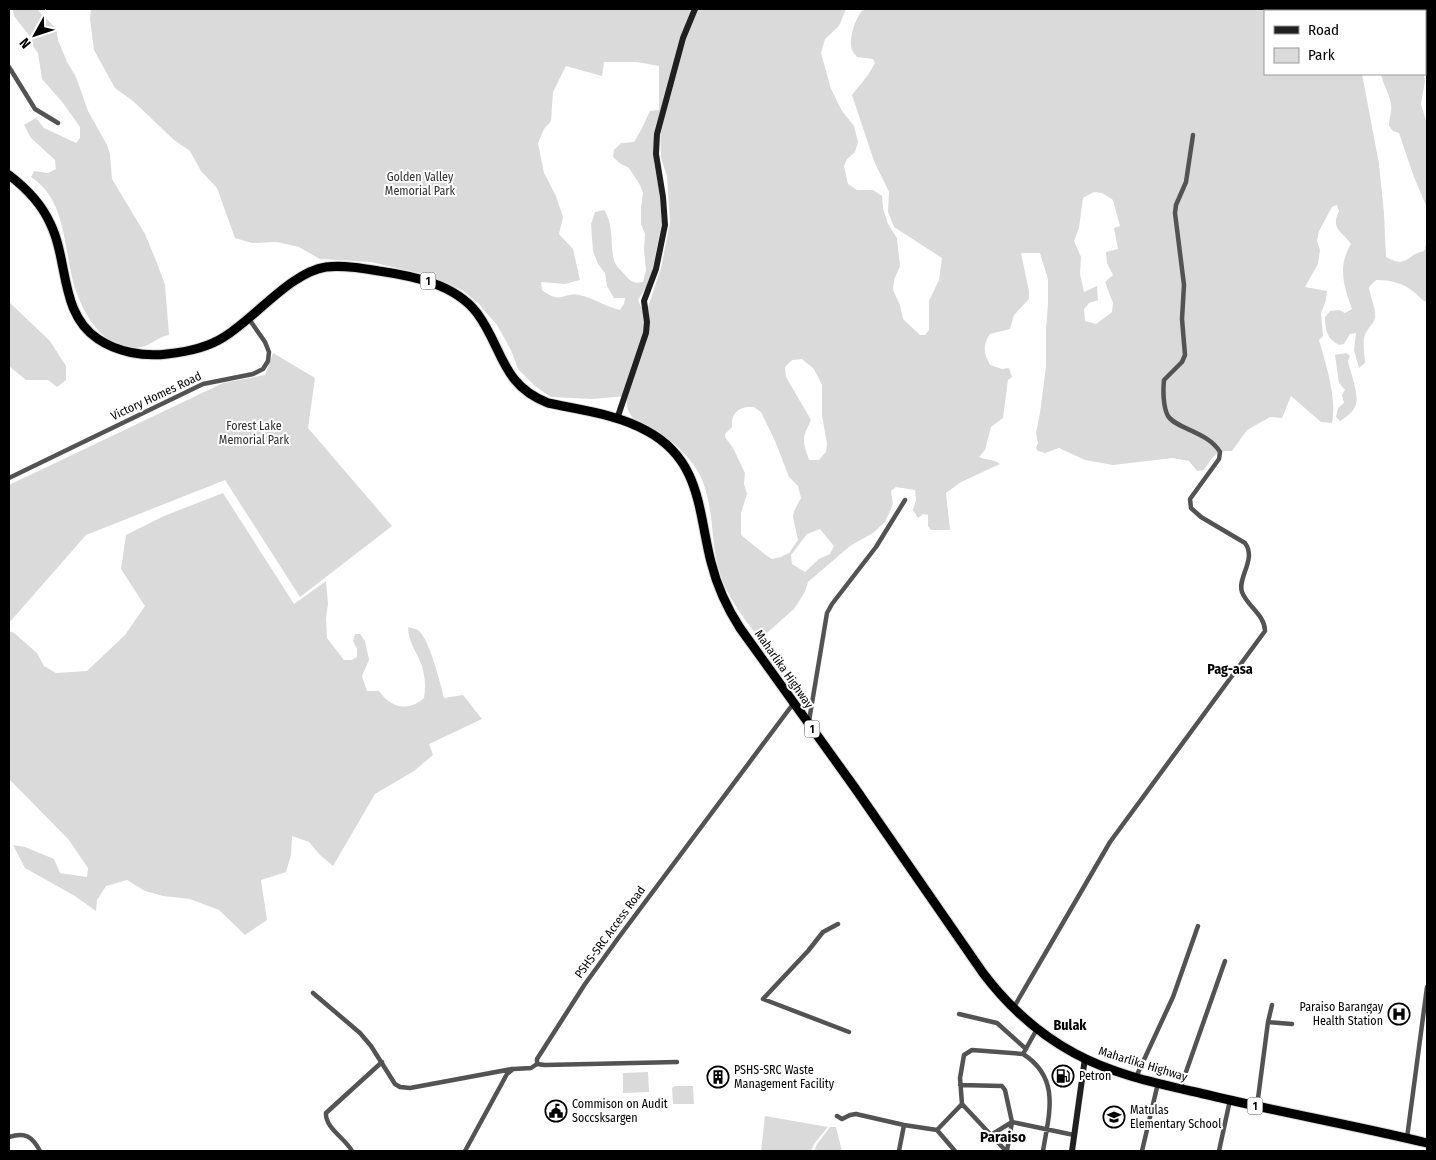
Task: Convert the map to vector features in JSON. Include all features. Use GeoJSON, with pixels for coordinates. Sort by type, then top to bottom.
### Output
{"type":"FeatureCollection","features":[{"type":"Feature","properties":{"kind":"highway","name":"1"},"geometry":{"type":"LineString","coordinates":[[9,175],[26,190],[44,211],[56,239],[73,310],[83,327],[98,339],[117,349],[135,353],[155,355],[178,353],[215,342],[249,319]]}},
{"type":"Feature","properties":{"kind":"highway","name":"Maharlika Highway"},"geometry":{"type":"LineString","coordinates":[[249,319],[297,280],[326,267],[350,267],[421,278],[462,299],[477,313],[512,378],[526,392],[548,403],[617,419],[637,426],[655,436],[672,451],[686,468],[698,496],[710,561],[725,601],[740,628],[855,788],[983,973],[1013,1008],[1037,1029],[1084,1058],[1136,1077],[1180,1089],[1427,1143]]}},
{"type":"Feature","properties":{"kind":"main road"},"geometry":{"type":"LineString","coordinates":[[617,419],[646,333],[647,322],[644,301],[654,278],[664,232],[664,197],[656,154],[657,134],[683,38],[695,9]]}},
{"type":"Feature","properties":{"kind":"main road"},"geometry":{"type":"LineString","coordinates":[[1072,1151],[1084,1058]]}},
{"type":"Feature","properties":{"kind":"street"},"geometry":{"type":"LineString","coordinates":[[9,67],[16,82],[35,110],[58,123]]}},
{"type":"Feature","properties":{"kind":"street"},"geometry":{"type":"LineString","coordinates":[[1013,1008],[1110,842],[1264,631],[1265,626],[1262,620],[1242,592],[1249,553],[1247,546],[1190,508],[1190,499],[1219,459],[1220,452],[1209,440],[1170,418],[1166,410],[1164,380],[1182,362],[1185,355],[1182,319],[1184,285],[1175,213],[1186,182],[1193,135]]}},
{"type":"Feature","properties":{"kind":"street","name":"Victory Homes Road"},"geometry":{"type":"LineString","coordinates":[[9,478],[203,384],[253,374],[263,369],[268,361],[269,352],[260,334],[249,319]]}},
{"type":"Feature","properties":{"kind":"street"},"geometry":{"type":"LineString","coordinates":[[809,725],[827,614],[832,604],[876,547],[904,500]]}},
{"type":"Feature","properties":{"kind":"street","name":"PSHS-SRC Access Road"},"geometry":{"type":"LineString","coordinates":[[537,1064],[536,1060],[585,984],[793,704]]}},
{"type":"Feature","properties":{"kind":"street"},"geometry":{"type":"LineString","coordinates":[[838,924],[823,932],[808,951],[763,999],[849,1032]]}},
{"type":"Feature","properties":{"kind":"street"},"geometry":{"type":"LineString","coordinates":[[1136,1077],[1173,997],[1198,926]]}},
{"type":"Feature","properties":{"kind":"street"},"geometry":{"type":"LineString","coordinates":[[1180,1089],[1226,962]]}},
{"type":"Feature","properties":{"kind":"street"},"geometry":{"type":"LineString","coordinates":[[1407,1138],[1427,987]]}},
{"type":"Feature","properties":{"kind":"street"},"geometry":{"type":"LineString","coordinates":[[313,993],[360,1033],[382,1062],[395,1084],[403,1088],[512,1069],[531,1068],[537,1064],[677,1062]]}},
{"type":"Feature","properties":{"kind":"street"},"geometry":{"type":"LineString","coordinates":[[1258,1106],[1268,1022],[1272,1005]]}},
{"type":"Feature","properties":{"kind":"street"},"geometry":{"type":"LineString","coordinates":[[959,1014],[997,1023],[1035,1063],[1048,1086],[1050,1106],[1043,1151]]}},
{"type":"Feature","properties":{"kind":"street"},"geometry":{"type":"LineString","coordinates":[[1268,1022],[1292,1024]]}},
{"type":"Feature","properties":{"kind":"street"},"geometry":{"type":"LineString","coordinates":[[1024,1051],[1037,1029]]}},
{"type":"Feature","properties":{"kind":"street"},"geometry":{"type":"LineString","coordinates":[[1006,1151],[962,1104],[960,1085],[962,1058],[970,1051],[1024,1051]]}},
{"type":"Feature","properties":{"kind":"street"},"geometry":{"type":"LineString","coordinates":[[352,1151],[329,1124],[326,1113],[382,1062]]}},
{"type":"Feature","properties":{"kind":"street"},"geometry":{"type":"LineString","coordinates":[[465,1151],[507,1074],[512,1069]]}},
{"type":"Feature","properties":{"kind":"street"},"geometry":{"type":"LineString","coordinates":[[1143,1151],[1158,1083]]}},
{"type":"Feature","properties":{"kind":"street"},"geometry":{"type":"LineString","coordinates":[[960,1085],[1002,1086],[1007,1096],[1012,1122],[1006,1151]]}},
{"type":"Feature","properties":{"kind":"street"},"geometry":{"type":"LineString","coordinates":[[1219,1151],[1230,1100]]}},
{"type":"Feature","properties":{"kind":"street"},"geometry":{"type":"LineString","coordinates":[[937,1130],[962,1104]]}},
{"type":"Feature","properties":{"kind":"street"},"geometry":{"type":"LineString","coordinates":[[837,1116],[842,1119],[850,1114],[865,1115],[904,1125],[937,1130],[955,1151]]}},
{"type":"Feature","properties":{"kind":"street"},"geometry":{"type":"LineString","coordinates":[[991,1135],[1012,1122],[1074,1135]]}},
{"type":"Feature","properties":{"kind":"street"},"geometry":{"type":"LineString","coordinates":[[899,1151],[904,1125]]}},
{"type":"Feature","properties":{"kind":"street"},"geometry":{"type":"LineString","coordinates":[[9,1137],[24,1134],[32,1139],[40,1151]]}},
{"type":"Feature","properties":{"kind":"green space"},"geometry":{"type":"Polygon","coordinates":[[[13,9],[38,9],[56,28],[58,40],[67,62],[76,77],[88,111],[107,145],[110,154],[112,179],[145,234],[157,263],[165,285],[169,335],[139,348],[113,343],[90,320],[75,288],[58,213],[52,199],[43,187],[31,177],[34,171],[48,173],[56,169],[55,160],[31,138],[24,125],[36,118],[44,128],[76,143],[80,138],[80,127],[63,103],[42,79],[38,53],[33,46],[32,39],[14,16],[13,9]]]}},
{"type":"Feature","properties":{"kind":"green space","name":"Golden Valley Memorial Park"},"geometry":{"type":"Polygon","coordinates":[[[91,9],[846,9],[839,26],[825,39],[821,53],[831,89],[842,111],[854,126],[858,142],[855,152],[847,159],[844,166],[848,184],[857,190],[873,190],[882,196],[883,208],[888,224],[897,238],[900,266],[894,280],[893,290],[900,305],[903,319],[920,335],[925,335],[929,330],[929,301],[939,280],[942,258],[894,227],[888,212],[889,192],[874,161],[852,95],[875,63],[873,59],[857,57],[852,51],[852,34],[856,22],[864,9],[1427,9],[1426,60],[1426,10],[1264,10],[1264,75],[1362,75],[1379,164],[1386,257],[1399,262],[1424,251],[1427,227],[1427,302],[1401,284],[1392,281],[1376,280],[1369,287],[1375,310],[1375,318],[1364,338],[1365,363],[1359,368],[1354,350],[1356,333],[1350,334],[1344,344],[1339,345],[1329,337],[1326,326],[1325,317],[1330,311],[1339,310],[1345,313],[1352,309],[1343,276],[1344,261],[1351,244],[1336,226],[1339,211],[1337,205],[1332,207],[1319,231],[1317,241],[1320,250],[1318,264],[1305,287],[1327,291],[1321,313],[1323,336],[1319,340],[1332,392],[1332,423],[1321,422],[1291,396],[1282,418],[1270,417],[1247,430],[1232,451],[1218,453],[1204,470],[1197,471],[1189,461],[1173,458],[1113,465],[1085,460],[1059,448],[1045,453],[1038,451],[1036,448],[1038,443],[1036,433],[1046,366],[1048,279],[1040,253],[1021,253],[1029,299],[1014,315],[1010,329],[990,334],[985,346],[985,353],[990,365],[1002,369],[1009,368],[1012,377],[1008,380],[1003,418],[991,427],[985,450],[979,457],[1000,464],[961,482],[946,493],[950,530],[931,530],[928,526],[928,515],[923,514],[918,518],[913,510],[916,500],[915,490],[896,487],[891,491],[893,504],[885,522],[873,533],[850,546],[808,582],[805,592],[794,609],[760,639],[734,604],[720,574],[715,552],[709,503],[697,470],[689,458],[673,443],[633,418],[627,407],[627,396],[592,399],[551,397],[535,386],[518,369],[511,350],[497,325],[478,303],[462,290],[423,274],[371,262],[320,259],[299,247],[277,242],[252,243],[235,238],[217,188],[201,171],[190,151],[174,140],[133,101],[115,88],[94,50],[90,19],[91,9]],[[604,62],[602,76],[566,66],[553,92],[551,121],[544,129],[538,143],[544,173],[556,196],[563,217],[559,234],[573,249],[580,280],[565,284],[541,282],[542,290],[554,297],[579,295],[620,310],[625,298],[614,298],[607,286],[605,273],[598,264],[593,251],[591,224],[595,212],[604,210],[609,221],[616,264],[631,281],[635,283],[643,282],[646,270],[645,234],[641,224],[643,193],[629,168],[613,157],[614,150],[621,143],[634,142],[650,111],[659,110],[659,66],[637,62],[604,62]],[[660,122],[654,137],[654,162],[662,223],[650,281],[638,300],[641,307],[648,307],[661,268],[670,222],[667,176],[661,158],[660,122]],[[1094,192],[1083,198],[1079,228],[1074,241],[1081,257],[1080,274],[1084,292],[1097,286],[1098,300],[1089,303],[1084,309],[1085,321],[1096,324],[1112,312],[1113,303],[1105,282],[1113,275],[1107,263],[1106,252],[1118,249],[1114,228],[1120,226],[1113,200],[1102,193],[1094,192]],[[802,359],[792,360],[785,367],[786,377],[811,420],[804,439],[809,460],[819,460],[826,452],[827,444],[822,415],[822,385],[814,369],[802,359]],[[747,407],[735,413],[732,427],[725,434],[745,473],[744,484],[747,494],[741,513],[741,535],[772,559],[789,553],[798,540],[793,517],[801,498],[798,486],[789,477],[761,412],[754,407],[747,407]],[[820,529],[807,534],[791,555],[792,564],[805,572],[819,559],[830,554],[834,546],[820,529]]]}},
{"type":"Feature","properties":{"kind":"green space"},"geometry":{"type":"Polygon","coordinates":[[[1381,75],[1424,75],[1421,104],[1427,124],[1427,208],[1399,133],[1393,131],[1389,126],[1391,105],[1381,75]]]}},
{"type":"Feature","properties":{"kind":"green space"},"geometry":{"type":"Polygon","coordinates":[[[9,302],[50,341],[66,366],[66,380],[57,387],[48,380],[26,380],[9,366],[9,302]]]}},
{"type":"Feature","properties":{"kind":"green space","name":"Forest Lake Memorial Park"},"geometry":{"type":"Polygon","coordinates":[[[273,353],[315,378],[308,428],[392,526],[300,597],[225,480],[86,535],[9,623],[9,485],[223,383],[265,375],[273,353]]]}},
{"type":"Feature","properties":{"kind":"green space"},"geometry":{"type":"Polygon","coordinates":[[[1346,353],[1350,356],[1348,361],[1357,400],[1350,414],[1340,421],[1336,417],[1338,408],[1344,403],[1342,395],[1345,390],[1339,383],[1335,355],[1346,353]]]}},
{"type":"Feature","properties":{"kind":"green space"},"geometry":{"type":"Polygon","coordinates":[[[223,493],[294,604],[326,581],[328,604],[326,618],[327,638],[344,660],[352,660],[357,657],[357,649],[353,641],[355,634],[360,634],[365,641],[369,660],[362,676],[367,691],[379,691],[389,701],[400,706],[412,705],[424,698],[423,670],[411,642],[408,627],[419,631],[427,643],[444,698],[463,695],[482,719],[429,744],[433,755],[414,771],[375,794],[333,866],[309,842],[292,836],[291,855],[286,872],[261,880],[267,920],[245,935],[219,910],[190,899],[163,896],[145,891],[127,880],[106,886],[97,900],[96,911],[75,896],[25,868],[13,845],[25,847],[54,859],[60,873],[87,877],[88,868],[69,840],[9,779],[9,631],[14,633],[37,653],[44,666],[56,673],[87,671],[125,635],[145,606],[121,569],[126,535],[164,516],[223,493]]]}},
{"type":"Feature","properties":{"kind":"green space"},"geometry":{"type":"Polygon","coordinates":[[[648,1072],[649,1092],[623,1093],[623,1073],[648,1072]]]}},
{"type":"Feature","properties":{"kind":"green space"},"geometry":{"type":"Polygon","coordinates":[[[675,1086],[693,1086],[694,1104],[673,1104],[672,1088],[675,1086]]]}},
{"type":"Feature","properties":{"kind":"green space"},"geometry":{"type":"Polygon","coordinates":[[[765,1116],[828,1127],[814,1144],[811,1151],[761,1151],[765,1116]]]}},
{"type":"Feature","properties":{"kind":"green space"},"geometry":{"type":"Polygon","coordinates":[[[830,1127],[836,1127],[842,1151],[814,1151],[817,1144],[830,1127]]]}},
{"type":"Feature","properties":{"kind":"place","name":"Paraiso Barangay Health Station"},"geometry":{"type":"Point","coordinates":[1399,1014]}},
{"type":"Feature","properties":{"kind":"place","name":"Petron"},"geometry":{"type":"Point","coordinates":[1063,1076]}},
{"type":"Feature","properties":{"kind":"place","name":"PSHS-SRC Waste Management Facility"},"geometry":{"type":"Point","coordinates":[718,1077]}},
{"type":"Feature","properties":{"kind":"place","name":"Commison on Audit Soccsksargen"},"geometry":{"type":"Point","coordinates":[556,1111]}},
{"type":"Feature","properties":{"kind":"place","name":"Matulas Elementary School"},"geometry":{"type":"Point","coordinates":[1114,1117]}},
{"type":"Feature","properties":{"kind":"district","name":"Pag-asa"},"geometry":{"type":"Point","coordinates":[1230,669]}},
{"type":"Feature","properties":{"kind":"district","name":"Bulak"},"geometry":{"type":"Point","coordinates":[1070,1025]}},
{"type":"Feature","properties":{"kind":"district","name":"Paraiso"},"geometry":{"type":"Point","coordinates":[1003,1137]}}]}
